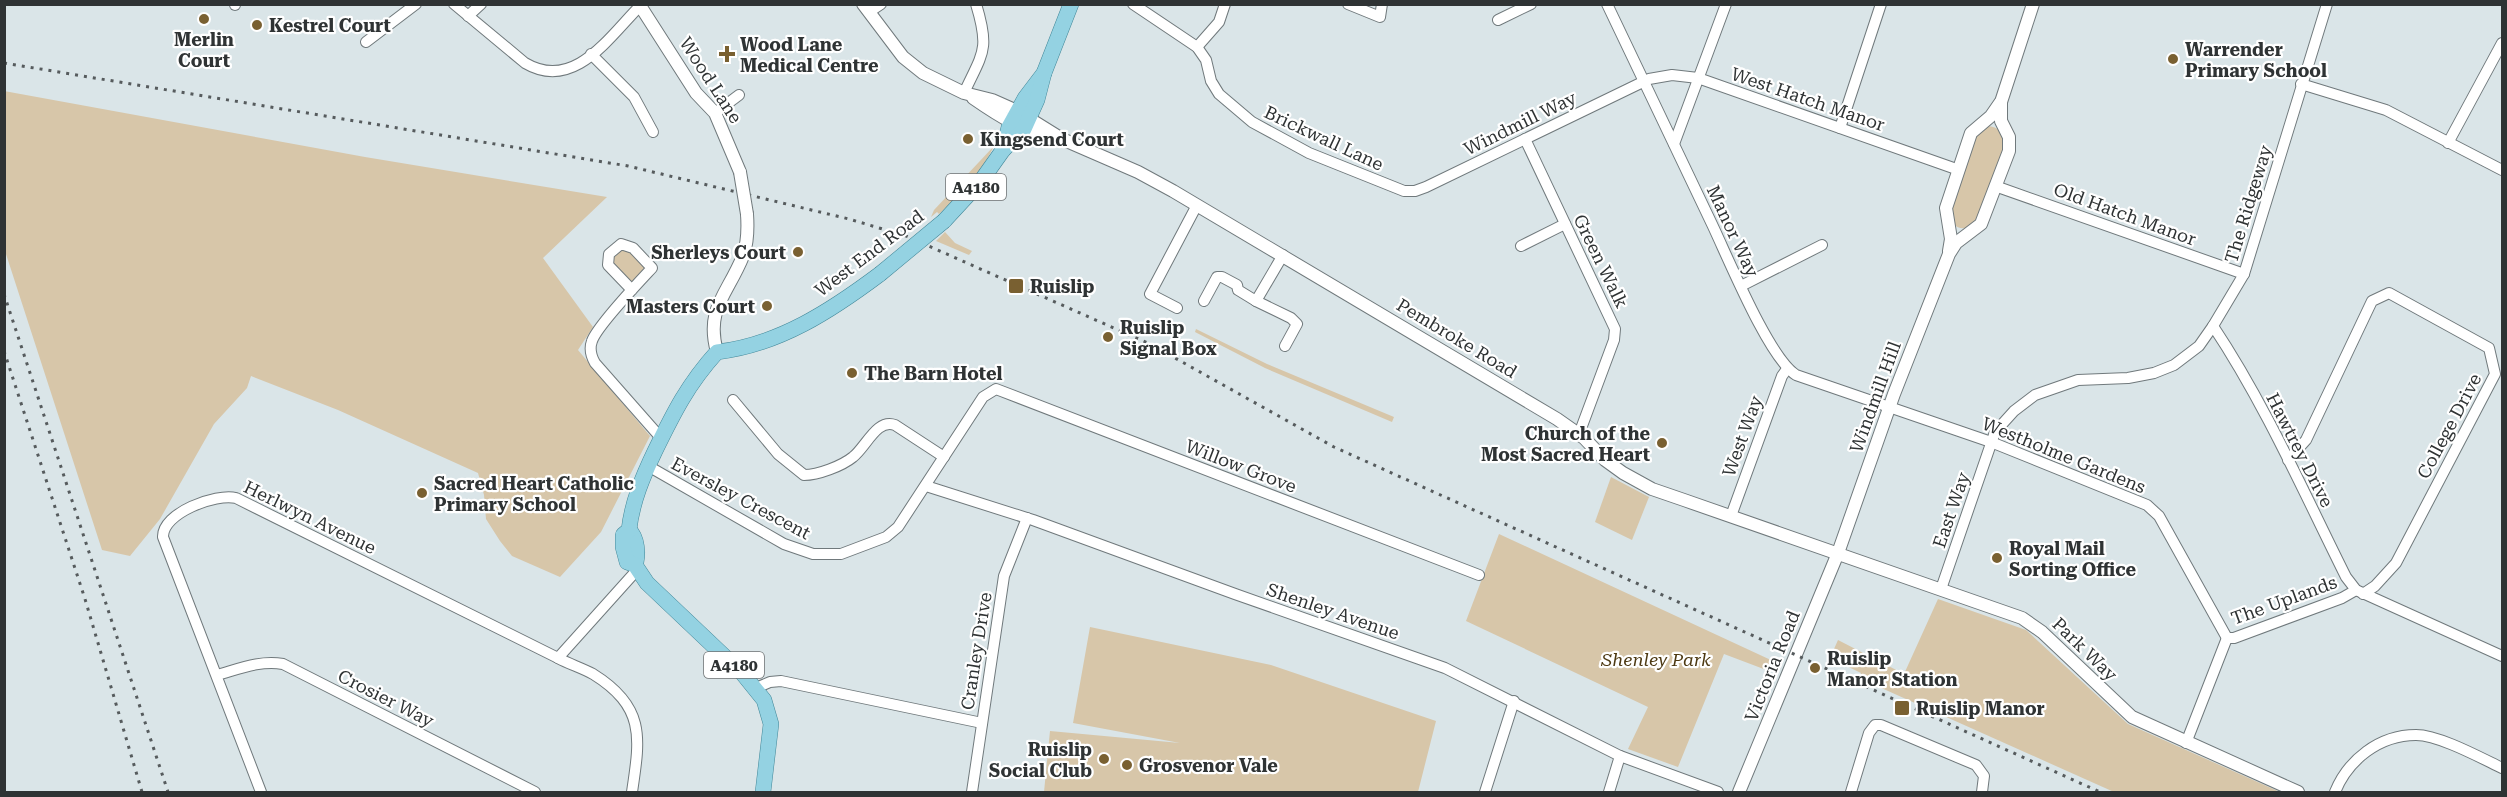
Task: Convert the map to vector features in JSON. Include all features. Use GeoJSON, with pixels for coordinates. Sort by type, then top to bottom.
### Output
{"type":"FeatureCollection","features":[{"type":"Feature","properties":{"kind":"main road"},"geometry":{"type":"LineString","coordinates":[[1022,120],[1044,73],[1071,4]]}},
{"type":"Feature","properties":{"kind":"main road","name":"West End Road"},"geometry":{"type":"LineString","coordinates":[[717,352],[749,348],[776,338],[843,300],[880,274],[944,221],[981,182],[1022,120]]}},
{"type":"Feature","properties":{"kind":"main road"},"geometry":{"type":"LineString","coordinates":[[636,568],[638,558],[634,535],[629,530],[635,501],[648,466],[683,394],[717,352]]}},
{"type":"Feature","properties":{"kind":"main road","name":"A4180"},"geometry":{"type":"LineString","coordinates":[[636,568],[647,583],[756,688],[766,706],[771,724],[763,792]]}},
{"type":"Feature","properties":{"kind":"street"},"geometry":{"type":"LineString","coordinates":[[366,42],[416,4]]}},
{"type":"Feature","properties":{"kind":"street"},"geometry":{"type":"LineString","coordinates":[[454,4],[516,56],[535,69],[544,72],[564,71],[579,65],[639,5]]}},
{"type":"Feature","properties":{"kind":"street"},"geometry":{"type":"LineString","coordinates":[[468,16],[482,4]]}},
{"type":"Feature","properties":{"kind":"street"},"geometry":{"type":"LineString","coordinates":[[866,8],[881,4]]}},
{"type":"Feature","properties":{"kind":"street"},"geometry":{"type":"LineString","coordinates":[[964,93],[984,45],[984,33],[976,4]]}},
{"type":"Feature","properties":{"kind":"street"},"geometry":{"type":"LineString","coordinates":[[1133,4],[1197,47],[1219,21],[1225,4]]}},
{"type":"Feature","properties":{"kind":"street"},"geometry":{"type":"LineString","coordinates":[[1348,4],[1380,17],[1382,4]]}},
{"type":"Feature","properties":{"kind":"street"},"geometry":{"type":"LineString","coordinates":[[1498,20],[1531,4]]}},
{"type":"Feature","properties":{"kind":"street","name":"Manor Way"},"geometry":{"type":"LineString","coordinates":[[1607,4],[1741,286],[1778,358],[1787,369]]}},
{"type":"Feature","properties":{"kind":"street"},"geometry":{"type":"LineString","coordinates":[[1674,144],[1726,4]]}},
{"type":"Feature","properties":{"kind":"street"},"geometry":{"type":"LineString","coordinates":[[1840,128],[1881,4]]}},
{"type":"Feature","properties":{"kind":"street","name":"Windmill Hill"},"geometry":{"type":"LineString","coordinates":[[1949,254],[1951,239],[1946,208],[1971,133],[1991,116],[2001,102],[2033,4]]}},
{"type":"Feature","properties":{"kind":"street","name":"The Ridgeway"},"geometry":{"type":"LineString","coordinates":[[1991,442],[1995,432],[2014,411],[2035,395],[2078,380],[2128,378],[2154,373],[2187,357],[2199,346],[2244,274],[2326,4]]}},
{"type":"Feature","properties":{"kind":"street","name":"Wood Lane"},"geometry":{"type":"LineString","coordinates":[[639,5],[696,93],[715,113],[740,172],[748,227],[744,254],[714,316],[713,337],[717,352]]}},
{"type":"Feature","properties":{"kind":"street","name":"Pembroke Road"},"geometry":{"type":"LineString","coordinates":[[866,8],[892,44],[914,67],[936,81],[964,93],[1002,104],[1022,120],[1138,172],[1197,205],[1579,434],[1611,465],[1632,479],[1652,489],[1838,553]]}},
{"type":"Feature","properties":{"kind":"street"},"geometry":{"type":"LineString","coordinates":[[2448,143],[2502,43]]}},
{"type":"Feature","properties":{"kind":"street","name":"Brickwall Lane"},"geometry":{"type":"LineString","coordinates":[[1197,47],[1206,60],[1214,88],[1227,104],[1252,122],[1334,164],[1392,188],[1409,192]]}},
{"type":"Feature","properties":{"kind":"street"},"geometry":{"type":"LineString","coordinates":[[591,54],[634,97],[653,132]]}},
{"type":"Feature","properties":{"kind":"street","name":"West Hatch Manor"},"geometry":{"type":"LineString","coordinates":[[1644,81],[1672,75],[1698,78],[1959,170]]}},
{"type":"Feature","properties":{"kind":"street","name":"Windmill Way"},"geometry":{"type":"LineString","coordinates":[[1409,192],[1426,187],[1644,81]]}},
{"type":"Feature","properties":{"kind":"street"},"geometry":{"type":"LineString","coordinates":[[2301,84],[2386,110],[2502,170]]}},
{"type":"Feature","properties":{"kind":"street"},"geometry":{"type":"LineString","coordinates":[[715,113],[739,95]]}},
{"type":"Feature","properties":{"kind":"street","name":"Windmill Hill"},"geometry":{"type":"LineString","coordinates":[[1838,553],[1889,407],[1949,254],[1956,243],[1981,224],[2009,151],[2010,143],[2001,121],[2001,102]]}},
{"type":"Feature","properties":{"kind":"street","name":"Green Walk"},"geometry":{"type":"LineString","coordinates":[[1525,139],[1616,333],[1579,434]]}},
{"type":"Feature","properties":{"kind":"street","name":"Old Hatch Manor"},"geometry":{"type":"LineString","coordinates":[[1995,186],[2244,274]]}},
{"type":"Feature","properties":{"kind":"street"},"geometry":{"type":"LineString","coordinates":[[1177,308],[1150,294],[1197,205]]}},
{"type":"Feature","properties":{"kind":"street"},"geometry":{"type":"LineString","coordinates":[[1521,246],[1565,224]]}},
{"type":"Feature","properties":{"kind":"street"},"geometry":{"type":"LineString","coordinates":[[632,290],[608,266],[609,254],[621,243],[633,248],[652,268],[595,334],[590,349],[591,356],[661,438]]}},
{"type":"Feature","properties":{"kind":"street"},"geometry":{"type":"LineString","coordinates":[[1741,286],[1822,245]]}},
{"type":"Feature","properties":{"kind":"street"},"geometry":{"type":"LineString","coordinates":[[1256,301],[1283,255]]}},
{"type":"Feature","properties":{"kind":"street"},"geometry":{"type":"LineString","coordinates":[[1204,301],[1217,277],[1222,277],[1237,285],[1238,290],[1291,318],[1297,324],[1285,346]]}},
{"type":"Feature","properties":{"kind":"street","name":"College Drive"},"geometry":{"type":"LineString","coordinates":[[2288,460],[2306,441],[2372,301],[2389,293],[2489,348],[2495,374],[2396,563],[2375,586],[2360,592]]}},
{"type":"Feature","properties":{"kind":"street","name":"Hawtrey Drive"},"geometry":{"type":"LineString","coordinates":[[2212,326],[2229,351],[2288,460],[2346,577],[2360,592]]}},
{"type":"Feature","properties":{"kind":"street"},"geometry":{"type":"LineString","coordinates":[[1787,369],[1796,375],[1889,407]]}},
{"type":"Feature","properties":{"kind":"street","name":"West Way"},"geometry":{"type":"LineString","coordinates":[[1731,516],[1782,376],[1787,369]]}},
{"type":"Feature","properties":{"kind":"street","name":"Eversley Crescent"},"geometry":{"type":"LineString","coordinates":[[648,466],[799,551],[827,556],[841,554],[892,533],[904,521],[983,397],[991,390]]}},
{"type":"Feature","properties":{"kind":"street","name":"Willow Grove"},"geometry":{"type":"LineString","coordinates":[[991,390],[1002,391],[1479,575]]}},
{"type":"Feature","properties":{"kind":"street"},"geometry":{"type":"LineString","coordinates":[[733,400],[778,454],[804,475],[847,461],[855,456],[881,426],[888,423],[895,425],[944,457]]}},
{"type":"Feature","properties":{"kind":"street","name":"Westholme Gardens"},"geometry":{"type":"LineString","coordinates":[[1889,407],[1991,442],[2147,505],[2159,516],[2227,638]]}},
{"type":"Feature","properties":{"kind":"street","name":"East Way"},"geometry":{"type":"LineString","coordinates":[[1941,589],[1991,442]]}},
{"type":"Feature","properties":{"kind":"street","name":"Shenley Avenue"},"geometry":{"type":"LineString","coordinates":[[926,486],[1027,518],[1445,668],[1620,756],[1718,792]]}},
{"type":"Feature","properties":{"kind":"street","name":"Herlwyn Avenue"},"geometry":{"type":"LineString","coordinates":[[261,792],[162,537],[162,530],[166,522],[180,513],[216,497],[226,496],[238,499],[558,658]]}},
{"type":"Feature","properties":{"kind":"street","name":"Cranley Drive"},"geometry":{"type":"LineString","coordinates":[[972,792],[1004,576],[1027,518]]}},
{"type":"Feature","properties":{"kind":"street","name":"Park Way"},"geometry":{"type":"LineString","coordinates":[[1838,553],[2032,624],[2132,717],[2298,792]]}},
{"type":"Feature","properties":{"kind":"street","name":"Victoria Road"},"geometry":{"type":"LineString","coordinates":[[1739,792],[1838,553]]}},
{"type":"Feature","properties":{"kind":"street"},"geometry":{"type":"LineString","coordinates":[[632,792],[639,744],[636,722],[631,711],[624,701],[592,674],[558,658],[636,568]]}},
{"type":"Feature","properties":{"kind":"street"},"geometry":{"type":"LineString","coordinates":[[2360,592],[2502,656]]}},
{"type":"Feature","properties":{"kind":"street","name":"The Uplands"},"geometry":{"type":"LineString","coordinates":[[2186,743],[2227,638],[2234,639],[2360,592]]}},
{"type":"Feature","properties":{"kind":"street","name":"Crosier Way"},"geometry":{"type":"LineString","coordinates":[[217,675],[259,663],[282,664],[535,792]]}},
{"type":"Feature","properties":{"kind":"street"},"geometry":{"type":"LineString","coordinates":[[756,688],[770,682],[781,681],[982,723]]}},
{"type":"Feature","properties":{"kind":"street"},"geometry":{"type":"LineString","coordinates":[[1485,792],[1514,702]]}},
{"type":"Feature","properties":{"kind":"street"},"geometry":{"type":"LineString","coordinates":[[1851,792],[1872,727],[1886,726],[1976,765],[1984,776],[1982,792]]}},
{"type":"Feature","properties":{"kind":"street"},"geometry":{"type":"LineString","coordinates":[[2335,792],[2343,773],[2359,756],[2378,744],[2408,736],[2418,735],[2441,742],[2502,768]]}},
{"type":"Feature","properties":{"kind":"street"},"geometry":{"type":"LineString","coordinates":[[1852,744],[1864,748]]}},
{"type":"Feature","properties":{"kind":"street"},"geometry":{"type":"LineString","coordinates":[[1609,792],[1620,756]]}},
{"type":"Feature","properties":{"kind":"green space"},"geometry":{"type":"Polygon","coordinates":[[[4,91],[365,157],[607,197],[543,258],[593,327],[578,350],[650,436],[601,532],[560,577],[512,556],[486,519],[484,495],[478,473],[338,410],[251,376],[247,388],[214,424],[160,519],[130,556],[102,550],[5,251],[4,91]]]}},
{"type":"Feature","properties":{"kind":"green space"},"geometry":{"type":"Polygon","coordinates":[[[1987,126],[2000,131],[2006,143],[1977,223],[1966,228],[1958,228],[1952,222],[1948,211],[1974,138],[1987,126]]]}},
{"type":"Feature","properties":{"kind":"green space"},"geometry":{"type":"Polygon","coordinates":[[[994,146],[977,174],[962,191],[939,214],[937,212],[931,217],[934,210],[994,146]]]}},
{"type":"Feature","properties":{"kind":"green space"},"geometry":{"type":"Polygon","coordinates":[[[945,232],[955,243],[972,251],[969,255],[936,241],[945,232]]]}},
{"type":"Feature","properties":{"kind":"green space"},"geometry":{"type":"Polygon","coordinates":[[[621,244],[652,268],[632,290],[610,269],[609,254],[621,244]]]}},
{"type":"Feature","properties":{"kind":"green space"},"geometry":{"type":"Polygon","coordinates":[[[1196,329],[1267,364],[1394,417],[1392,422],[1265,368],[1195,332],[1196,329]]]}},
{"type":"Feature","properties":{"kind":"green space"},"geometry":{"type":"Polygon","coordinates":[[[1611,477],[1649,497],[1632,540],[1595,522],[1611,477]]]}},
{"type":"Feature","properties":{"kind":"green space","name":"Shenley Park"},"geometry":{"type":"Polygon","coordinates":[[[1499,534],[1773,661],[1769,671],[1724,654],[1678,767],[1628,749],[1648,707],[1466,621],[1499,534]]]}},
{"type":"Feature","properties":{"kind":"green space"},"geometry":{"type":"Polygon","coordinates":[[[1938,599],[2026,630],[2128,724],[2280,792],[2114,792],[1859,678],[1861,673],[1830,658],[1838,640],[1904,674],[1938,599]]]}},
{"type":"Feature","properties":{"kind":"green space"},"geometry":{"type":"Polygon","coordinates":[[[1090,627],[1271,665],[1436,721],[1418,792],[1044,792],[1050,731],[1180,743],[1073,723],[1090,627]]]}},
{"type":"Feature","properties":{"kind":"railway"},"geometry":{"type":"LineString","coordinates":[[4,63],[628,166],[849,219],[906,236],[1150,344],[1334,447],[2100,792]]}},
{"type":"Feature","properties":{"kind":"railway"},"geometry":{"type":"LineString","coordinates":[[4,294],[168,792]]}},
{"type":"Feature","properties":{"kind":"railway"},"geometry":{"type":"LineString","coordinates":[[4,351],[85,599],[142,792]]}},
{"type":"Feature","properties":{"kind":"place","name":"Merlin Court"},"geometry":{"type":"Point","coordinates":[204,19]}},
{"type":"Feature","properties":{"kind":"place","name":"Kestrel Court"},"geometry":{"type":"Point","coordinates":[257,25]}},
{"type":"Feature","properties":{"kind":"place","name":"Wood Lane Medical Centre"},"geometry":{"type":"Point","coordinates":[727,54]}},
{"type":"Feature","properties":{"kind":"place","name":"Warrender Primary School"},"geometry":{"type":"Point","coordinates":[2173,59]}},
{"type":"Feature","properties":{"kind":"place","name":"Kingsend Court"},"geometry":{"type":"Point","coordinates":[968,139]}},
{"type":"Feature","properties":{"kind":"place","name":"Sherleys Court"},"geometry":{"type":"Point","coordinates":[798,252]}},
{"type":"Feature","properties":{"kind":"place","name":"Ruislip"},"geometry":{"type":"Point","coordinates":[1016,286]}},
{"type":"Feature","properties":{"kind":"place","name":"Masters Court"},"geometry":{"type":"Point","coordinates":[767,306]}},
{"type":"Feature","properties":{"kind":"place","name":"Ruislip Signal Box"},"geometry":{"type":"Point","coordinates":[1108,337]}},
{"type":"Feature","properties":{"kind":"place","name":"The Barn Hotel"},"geometry":{"type":"Point","coordinates":[852,373]}},
{"type":"Feature","properties":{"kind":"place","name":"Church of the Most Sacred Heart"},"geometry":{"type":"Point","coordinates":[1662,443]}},
{"type":"Feature","properties":{"kind":"place","name":"Sacred Heart Catholic Primary School"},"geometry":{"type":"Point","coordinates":[422,493]}},
{"type":"Feature","properties":{"kind":"place","name":"Royal Mail Sorting Office"},"geometry":{"type":"Point","coordinates":[1997,558]}},
{"type":"Feature","properties":{"kind":"place","name":"Ruislip Manor Station"},"geometry":{"type":"Point","coordinates":[1815,668]}},
{"type":"Feature","properties":{"kind":"place","name":"Ruislip Manor"},"geometry":{"type":"Point","coordinates":[1902,708]}},
{"type":"Feature","properties":{"kind":"place","name":"Ruislip Social Club"},"geometry":{"type":"Point","coordinates":[1104,759]}},
{"type":"Feature","properties":{"kind":"place","name":"Grosvenor Vale"},"geometry":{"type":"Point","coordinates":[1127,765]}}]}
